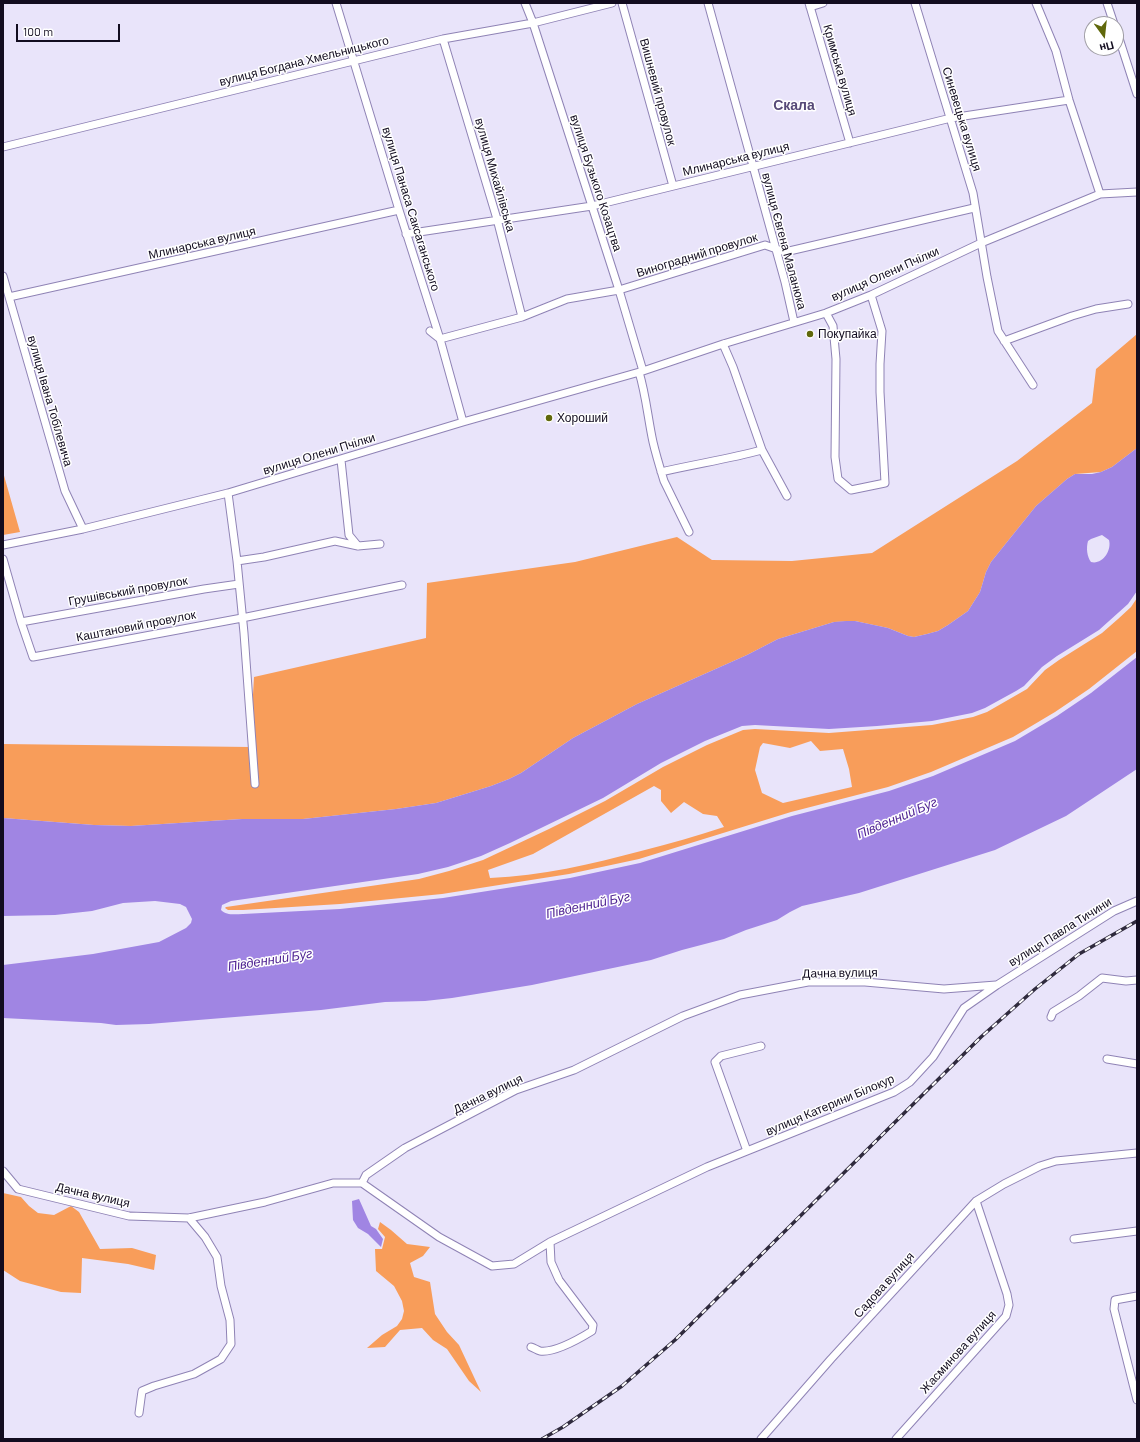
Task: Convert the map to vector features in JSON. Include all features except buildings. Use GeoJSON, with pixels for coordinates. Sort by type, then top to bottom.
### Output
{"type":"FeatureCollection","features":[{"type":"Feature","properties":{"kind":"street","name":"вулиця Панаса Саксаганського"},"geometry":{"type":"LineString","coordinates":[[336,3],[406,234],[440,340],[463,422]]}},
{"type":"Feature","properties":{"kind":"street","name":"вулиця Бузького Козацтва"},"geometry":{"type":"LineString","coordinates":[[525,3],[533,23],[619,290],[641,372]]}},
{"type":"Feature","properties":{"kind":"street","name":"вулиця Богдана Хмельницького"},"geometry":{"type":"LineString","coordinates":[[3,147],[354,60],[443,39],[533,23],[612,3]]}},
{"type":"Feature","properties":{"kind":"street","name":"Вишневий провулок"},"geometry":{"type":"LineString","coordinates":[[622,3],[673,186]]}},
{"type":"Feature","properties":{"kind":"street","name":"вулиця Євгена Маланюка"},"geometry":{"type":"LineString","coordinates":[[708,3],[794,322]]}},
{"type":"Feature","properties":{"kind":"street"},"geometry":{"type":"LineString","coordinates":[[810,5],[823,3]]}},
{"type":"Feature","properties":{"kind":"street","name":"Синевецька вулиця"},"geometry":{"type":"LineString","coordinates":[[915,3],[973,194],[974,208],[998,331],[1033,385]]}},
{"type":"Feature","properties":{"kind":"street"},"geometry":{"type":"LineString","coordinates":[[1036,3],[1056,51],[1069,100],[1100,194]]}},
{"type":"Feature","properties":{"kind":"street"},"geometry":{"type":"LineString","coordinates":[[1107,3],[1111,16]]}},
{"type":"Feature","properties":{"kind":"street","name":"Кримська вулиця"},"geometry":{"type":"LineString","coordinates":[[810,5],[850,143]]}},
{"type":"Feature","properties":{"kind":"street","name":"вулиця Михайлівська"},"geometry":{"type":"LineString","coordinates":[[443,39],[497,220],[522,317]]}},
{"type":"Feature","properties":{"kind":"street"},"geometry":{"type":"LineString","coordinates":[[1124,54],[1137,94]]}},
{"type":"Feature","properties":{"kind":"street","name":"Млинарська вулиця"},"geometry":{"type":"LineString","coordinates":[[406,234],[592,206],[951,118],[1069,100]]}},
{"type":"Feature","properties":{"kind":"street","name":"вулиця Олени Пчілки"},"geometry":{"type":"LineString","coordinates":[[3,545],[83,529],[228,493],[463,422],[641,372],[723,344],[826,313],[871,295],[981,243],[1100,194],[1137,192]]}},
{"type":"Feature","properties":{"kind":"street","name":"Виноградний провулок"},"geometry":{"type":"LineString","coordinates":[[440,340],[522,317],[566,299],[619,290],[765,245],[784,252],[974,208]]}},
{"type":"Feature","properties":{"kind":"street","name":"Млинарська вулиця"},"geometry":{"type":"LineString","coordinates":[[9,297],[399,210]]}},
{"type":"Feature","properties":{"kind":"street","name":"вулиця Івана Тобілевича"},"geometry":{"type":"LineString","coordinates":[[3,276],[65,491],[83,529]]}},
{"type":"Feature","properties":{"kind":"street"},"geometry":{"type":"LineString","coordinates":[[826,313],[833,326],[835,352],[835,457],[838,479],[852,490],[885,483],[880,385],[882,331],[871,295]]}},
{"type":"Feature","properties":{"kind":"street"},"geometry":{"type":"LineString","coordinates":[[1004,341],[1072,316],[1096,309],[1128,304]]}},
{"type":"Feature","properties":{"kind":"street"},"geometry":{"type":"LineString","coordinates":[[430,331],[440,340]]}},
{"type":"Feature","properties":{"kind":"street"},"geometry":{"type":"LineString","coordinates":[[723,344],[733,367],[762,450],[787,496]]}},
{"type":"Feature","properties":{"kind":"street"},"geometry":{"type":"LineString","coordinates":[[641,372],[653,443],[661,472],[689,532]]}},
{"type":"Feature","properties":{"kind":"street"},"geometry":{"type":"LineString","coordinates":[[661,472],[762,450]]}},
{"type":"Feature","properties":{"kind":"street"},"geometry":{"type":"LineString","coordinates":[[341,460],[349,535],[358,546]]}},
{"type":"Feature","properties":{"kind":"street"},"geometry":{"type":"LineString","coordinates":[[228,493],[237,561],[255,784]]}},
{"type":"Feature","properties":{"kind":"street"},"geometry":{"type":"LineString","coordinates":[[237,561],[264,557],[335,541],[358,546],[380,544]]}},
{"type":"Feature","properties":{"kind":"street"},"geometry":{"type":"LineString","coordinates":[[3,559],[21,622]]}},
{"type":"Feature","properties":{"kind":"street","name":"Грушівський провулок"},"geometry":{"type":"LineString","coordinates":[[21,622],[204,588],[239,584]]}},
{"type":"Feature","properties":{"kind":"street","name":"Каштановий провулок"},"geometry":{"type":"LineString","coordinates":[[21,622],[33,657],[242,618],[402,585]]}},
{"type":"Feature","properties":{"kind":"street","name":"вулиця Павла Тичини"},"geometry":{"type":"LineString","coordinates":[[997,985],[1114,911],[1137,901]]}},
{"type":"Feature","properties":{"kind":"street"},"geometry":{"type":"LineString","coordinates":[[1051,1018],[1053,1012],[1079,996],[1102,978],[1126,981],[1137,980]]}},
{"type":"Feature","properties":{"kind":"street","name":"Дачна вулиця"},"geometry":{"type":"LineString","coordinates":[[3,1171],[18,1189],[129,1216],[189,1218],[265,1202],[333,1183],[362,1183],[366,1175],[405,1148],[516,1090],[574,1070],[683,1016],[740,995],[808,982],[865,982],[944,989],[997,985]]}},
{"type":"Feature","properties":{"kind":"street","name":"вулиця Катерини Білокур"},"geometry":{"type":"LineString","coordinates":[[362,1183],[439,1237],[492,1266],[514,1264],[550,1242],[707,1166],[894,1092],[910,1082],[933,1057],[964,1008],[997,985]]}},
{"type":"Feature","properties":{"kind":"street"},"geometry":{"type":"LineString","coordinates":[[747,1151],[715,1062],[721,1056],[761,1046]]}},
{"type":"Feature","properties":{"kind":"street"},"geometry":{"type":"LineString","coordinates":[[1107,1059],[1137,1064]]}},
{"type":"Feature","properties":{"kind":"street","name":"Садова вулиця"},"geometry":{"type":"LineString","coordinates":[[761,1439],[831,1359],[976,1201],[1004,1184],[1040,1166],[1056,1161],[1137,1153]]}},
{"type":"Feature","properties":{"kind":"street","name":"Жасминова вулиця"},"geometry":{"type":"LineString","coordinates":[[896,1439],[1006,1316],[1009,1305],[1008,1294],[976,1201]]}},
{"type":"Feature","properties":{"kind":"street"},"geometry":{"type":"LineString","coordinates":[[139,1414],[142,1391],[194,1374],[221,1358],[231,1344],[230,1320],[220,1286],[217,1257],[205,1237],[189,1218]]}},
{"type":"Feature","properties":{"kind":"street"},"geometry":{"type":"LineString","coordinates":[[1074,1239],[1137,1231]]}},
{"type":"Feature","properties":{"kind":"street"},"geometry":{"type":"LineString","coordinates":[[531,1347],[540,1351],[554,1349],[592,1331],[593,1325],[559,1280],[551,1262],[550,1242]]}},
{"type":"Feature","properties":{"kind":"street"},"geometry":{"type":"LineString","coordinates":[[1137,1296],[1115,1300],[1114,1309],[1137,1400]]}},
{"type":"Feature","properties":{"kind":"shaded area"},"geometry":{"type":"Polygon","coordinates":[[[1137,334],[1137,448],[1112,467],[1101,472],[1075,474],[1067,479],[1036,506],[991,562],[986,572],[980,592],[968,611],[938,631],[914,637],[888,628],[855,621],[834,622],[778,639],[747,655],[637,704],[573,738],[521,773],[509,779],[436,803],[303,819],[242,819],[131,826],[94,825],[3,818],[3,744],[250,747],[254,677],[426,638],[427,583],[575,562],[677,537],[712,560],[792,561],[872,553],[1017,461],[1092,403],[1096,369],[1137,334]]]}},
{"type":"Feature","properties":{"kind":"shaded area"},"geometry":{"type":"Polygon","coordinates":[[[3,472],[20,532],[3,535],[3,472]]]}},
{"type":"Feature","properties":{"kind":"shaded area"},"geometry":{"type":"Polygon","coordinates":[[[1137,598],[1137,651],[1089,689],[1055,712],[1013,737],[931,772],[888,787],[791,812],[639,859],[569,874],[442,894],[340,904],[243,910],[228,910],[225,908],[419,879],[483,860],[605,801],[663,767],[707,745],[743,730],[755,729],[829,733],[932,725],[973,717],[987,712],[1027,689],[1045,670],[1102,633],[1131,607],[1137,598]],[[811,741],[790,748],[763,743],[760,747],[755,770],[762,793],[783,803],[852,787],[849,769],[843,749],[820,751],[811,741]],[[654,786],[533,854],[488,870],[490,878],[528,875],[585,865],[662,846],[724,827],[717,816],[703,814],[684,802],[671,813],[661,801],[661,790],[654,786]]]}},
{"type":"Feature","properties":{"kind":"shaded area"},"geometry":{"type":"Polygon","coordinates":[[[3,1193],[21,1197],[38,1213],[54,1215],[71,1206],[79,1212],[100,1249],[132,1248],[156,1255],[154,1270],[128,1264],[82,1258],[81,1293],[61,1292],[20,1281],[3,1270],[3,1193]]]}},
{"type":"Feature","properties":{"kind":"shaded area"},"geometry":{"type":"Polygon","coordinates":[[[380,1222],[407,1244],[430,1247],[423,1256],[410,1263],[414,1277],[430,1282],[435,1314],[447,1332],[459,1345],[481,1392],[469,1381],[447,1349],[433,1340],[422,1328],[400,1330],[385,1347],[367,1348],[382,1335],[397,1326],[402,1319],[404,1311],[402,1301],[394,1286],[376,1271],[375,1249],[382,1249],[385,1237],[378,1229],[380,1222]]]}},
{"type":"Feature","properties":{"kind":"water","name":"Південний Буг"},"geometry":{"type":"Polygon","coordinates":[[[1137,448],[1137,591],[1128,604],[1099,630],[1042,667],[1024,686],[985,708],[972,713],[932,721],[877,726],[829,729],[755,725],[742,726],[705,741],[661,763],[603,798],[481,856],[448,867],[418,874],[231,901],[222,905],[221,910],[229,914],[235,914],[340,909],[443,898],[570,878],[640,863],[792,816],[889,791],[933,776],[1015,741],[1057,716],[1091,693],[1137,657],[1137,769],[1066,816],[995,850],[859,893],[802,906],[777,920],[724,939],[651,960],[532,985],[425,1001],[385,1002],[321,1010],[149,1024],[116,1025],[3,1018],[3,965],[93,954],[159,942],[186,928],[191,923],[192,919],[186,907],[180,904],[155,901],[123,903],[92,911],[55,915],[3,916],[3,818],[94,825],[131,826],[242,819],[303,819],[436,803],[491,786],[521,773],[573,738],[637,704],[747,655],[778,639],[834,622],[846,621],[855,621],[888,628],[914,637],[938,631],[968,611],[980,592],[986,572],[991,562],[1036,506],[1067,479],[1075,474],[1092,474],[1112,467],[1137,448]],[[1102,535],[1088,541],[1087,552],[1091,562],[1099,561],[1108,553],[1110,544],[1109,540],[1102,535]]]}},
{"type":"Feature","properties":{"kind":"water"},"geometry":{"type":"Polygon","coordinates":[[[359,1199],[371,1226],[376,1229],[383,1239],[381,1247],[368,1234],[358,1228],[353,1220],[352,1201],[359,1199]]]}},
{"type":"Feature","properties":{"kind":"railway"},"geometry":{"type":"LineString","coordinates":[[542,1439],[563,1427],[622,1386],[675,1340],[981,1037],[1035,989],[1079,954],[1137,921]]}},
{"type":"Feature","properties":{"kind":"place","name":"Покупайка"},"geometry":{"type":"Point","coordinates":[810,334]}},
{"type":"Feature","properties":{"kind":"place","name":"Хороший"},"geometry":{"type":"Point","coordinates":[549,418]}},
{"type":"Feature","properties":{"kind":"district","name":"Скала"},"geometry":{"type":"Point","coordinates":[794,105]}}]}
